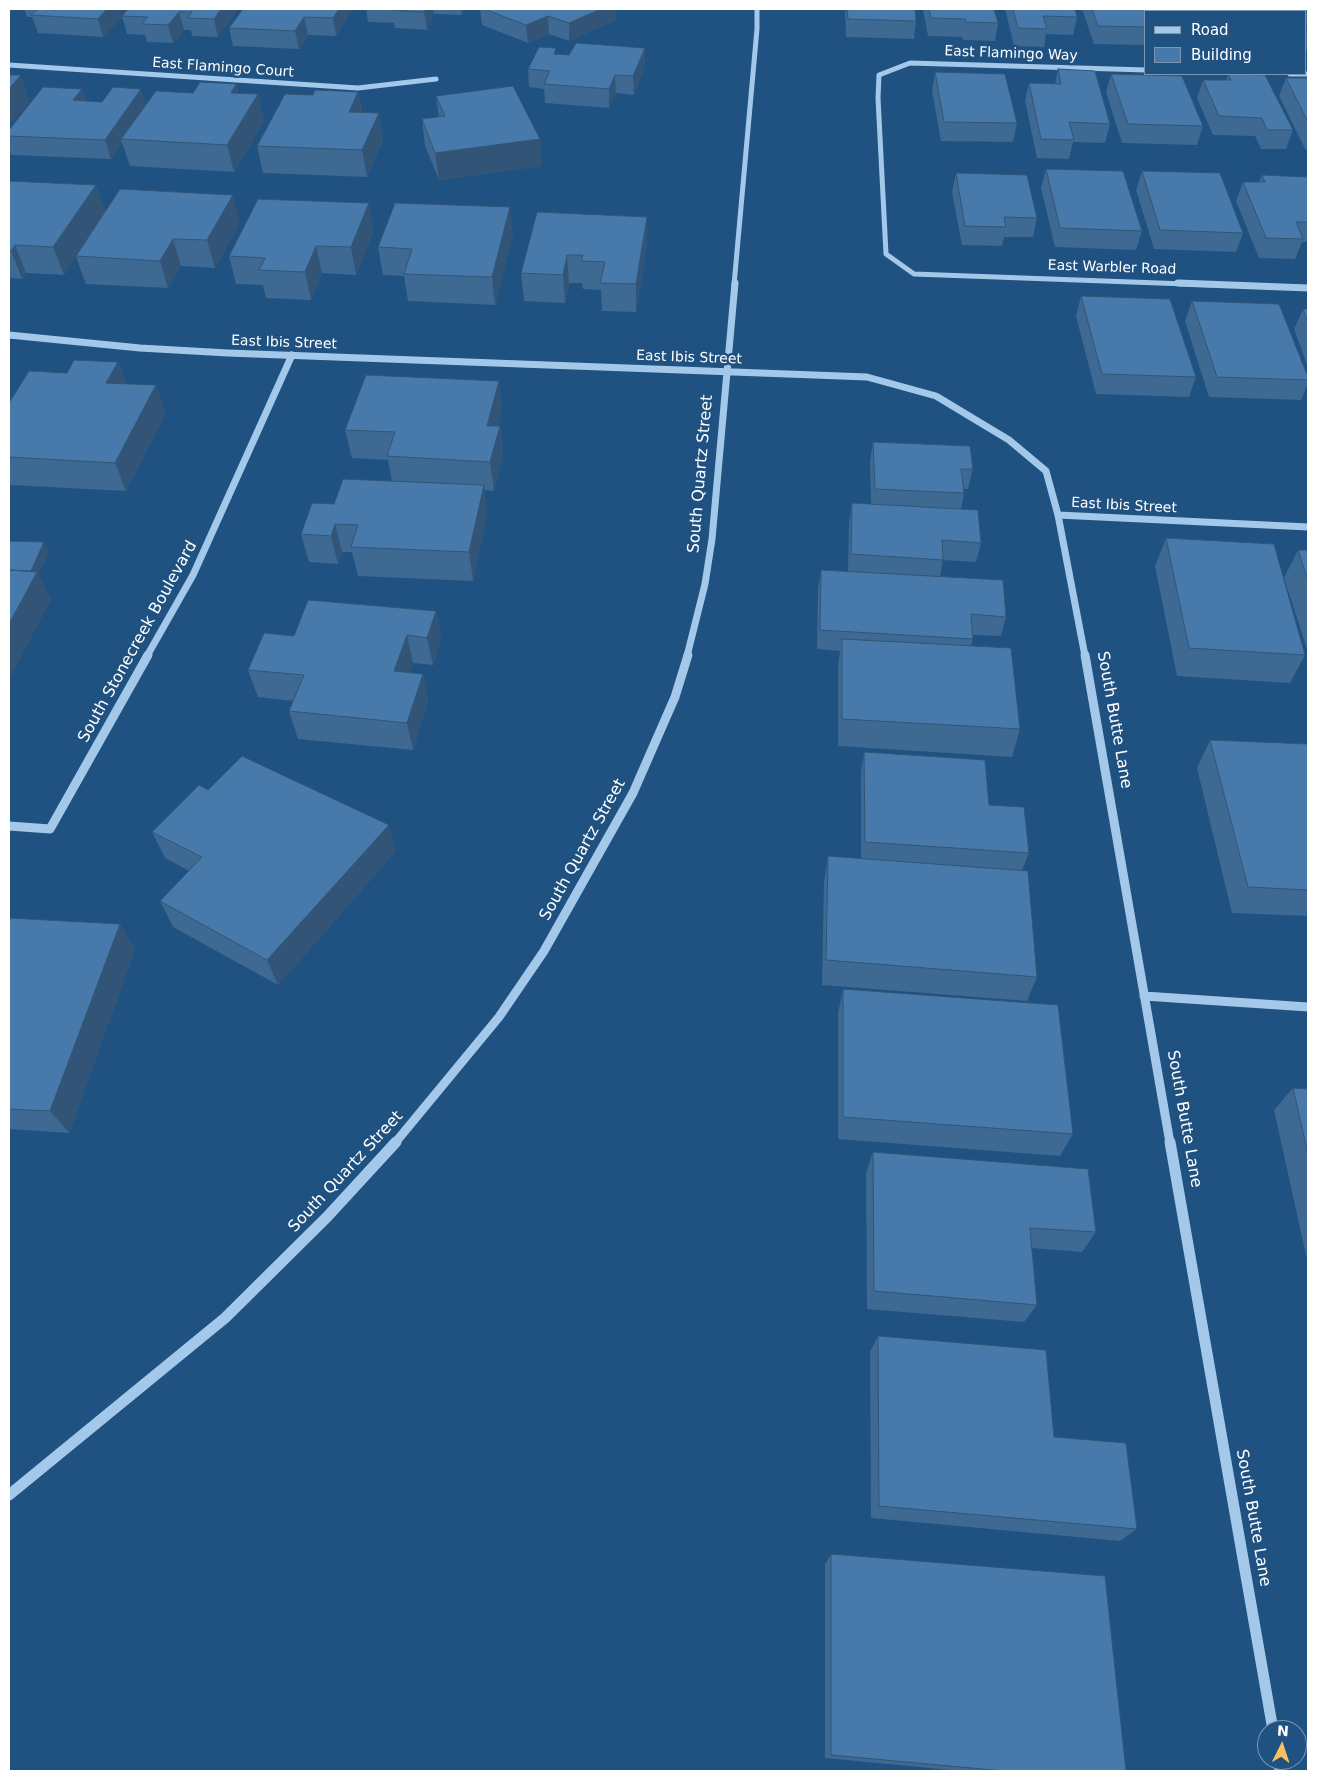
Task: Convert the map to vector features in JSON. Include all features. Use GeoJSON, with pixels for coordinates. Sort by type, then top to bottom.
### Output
{"type":"FeatureCollection","features":[{"type":"Feature","properties":{"kind":"street","name":"South Quartz Street"},"geometry":{"type":"LineString","coordinates":[[9,1495],[225,1318],[327,1217],[385,1156],[499,1017],[544,951],[633,794],[675,696],[686,662],[694,635],[712,539],[757,29],[757,9]]}},
{"type":"Feature","properties":{"kind":"street","name":"East Flamingo Way"},"geometry":{"type":"LineString","coordinates":[[914,274],[886,254],[878,98],[879,75],[910,63],[1144,70]]}},
{"type":"Feature","properties":{"kind":"street","name":"East Flamingo Court"},"geometry":{"type":"LineString","coordinates":[[9,65],[358,88],[436,79]]}},
{"type":"Feature","properties":{"kind":"street","name":"East Warbler Road"},"geometry":{"type":"LineString","coordinates":[[914,274],[1308,288]]}},
{"type":"Feature","properties":{"kind":"street","name":"East Ibis Street"},"geometry":{"type":"LineString","coordinates":[[9,335],[140,348],[867,377],[936,396],[1009,440],[1046,470],[1058,515],[1308,527]]}},
{"type":"Feature","properties":{"kind":"street","name":"South Stonecreek Boulevard"},"geometry":{"type":"LineString","coordinates":[[9,826],[50,829],[193,575],[292,355]]}},
{"type":"Feature","properties":{"kind":"street","name":"South Butte Lane"},"geometry":{"type":"LineString","coordinates":[[1058,515],[1073,591],[1271,1720]]}},
{"type":"Feature","properties":{"kind":"street"},"geometry":{"type":"LineString","coordinates":[[1144,996],[1308,1007]]}},
{"type":"Feature","properties":{"kind":"building"},"geometry":{"type":"Polygon","coordinates":[[[38,9],[107,9],[98,19],[31,15],[38,9]]]}},
{"type":"Feature","properties":{"kind":"building"},"geometry":{"type":"Polygon","coordinates":[[[128,9],[221,9],[214,19],[188,18],[192,12],[179,12],[168,25],[142,24],[148,17],[122,16],[128,9]]]}},
{"type":"Feature","properties":{"kind":"building"},"geometry":{"type":"Polygon","coordinates":[[[243,9],[339,9],[333,18],[304,17],[295,31],[229,28],[243,9]]]}},
{"type":"Feature","properties":{"kind":"building"},"geometry":{"type":"Polygon","coordinates":[[[393,9],[426,9],[424,12],[393,9]]]}},
{"type":"Feature","properties":{"kind":"building"},"geometry":{"type":"Polygon","coordinates":[[[484,9],[601,9],[569,23],[548,16],[526,25],[484,9]]]}},
{"type":"Feature","properties":{"kind":"building"},"geometry":{"type":"Polygon","coordinates":[[[847,9],[915,9],[916,21],[848,19],[847,9]]]}},
{"type":"Feature","properties":{"kind":"building"},"geometry":{"type":"Polygon","coordinates":[[[929,9],[994,9],[998,23],[966,22],[965,19],[931,18],[929,9]]]}},
{"type":"Feature","properties":{"kind":"building"},"geometry":{"type":"Polygon","coordinates":[[[1013,9],[1075,9],[1077,17],[1043,16],[1047,29],[1018,28],[1013,9]]]}},
{"type":"Feature","properties":{"kind":"building"},"geometry":{"type":"Polygon","coordinates":[[[1092,9],[1158,10],[1144,10],[1144,27],[1098,26],[1092,9]]]}},
{"type":"Feature","properties":{"kind":"building"},"geometry":{"type":"Polygon","coordinates":[[[1174,9],[1236,10],[1174,10],[1174,9]]]}},
{"type":"Feature","properties":{"kind":"building"},"geometry":{"type":"Polygon","coordinates":[[[1308,9],[1308,31],[1307,10],[1256,10],[1308,9]]]}},
{"type":"Feature","properties":{"kind":"building"},"geometry":{"type":"Polygon","coordinates":[[[576,43],[645,48],[633,76],[615,75],[609,89],[544,84],[550,71],[528,69],[539,47],[556,48],[554,54],[569,55],[576,43]]]}},
{"type":"Feature","properties":{"kind":"building"},"geometry":{"type":"Polygon","coordinates":[[[1058,69],[1095,71],[1110,124],[1069,122],[1074,140],[1041,139],[1029,83],[1061,84],[1058,69]]]}},
{"type":"Feature","properties":{"kind":"building"},"geometry":{"type":"Polygon","coordinates":[[[935,72],[1005,74],[1017,123],[944,122],[935,72]]]}},
{"type":"Feature","properties":{"kind":"building"},"geometry":{"type":"Polygon","coordinates":[[[1111,74],[1182,76],[1203,126],[1128,124],[1111,74]]]}},
{"type":"Feature","properties":{"kind":"building"},"geometry":{"type":"Polygon","coordinates":[[[9,75],[21,75],[9,89],[9,75]]]}},
{"type":"Feature","properties":{"kind":"building"},"geometry":{"type":"Polygon","coordinates":[[[1228,75],[1265,75],[1293,130],[1267,130],[1262,118],[1219,116],[1203,80],[1231,80],[1228,75]]]}},
{"type":"Feature","properties":{"kind":"building"},"geometry":{"type":"Polygon","coordinates":[[[1286,78],[1308,78],[1308,122],[1286,78]]]}},
{"type":"Feature","properties":{"kind":"building"},"geometry":{"type":"Polygon","coordinates":[[[200,82],[236,84],[231,93],[258,94],[227,145],[121,139],[156,91],[193,93],[200,82]]]}},
{"type":"Feature","properties":{"kind":"building"},"geometry":{"type":"Polygon","coordinates":[[[513,86],[540,139],[435,153],[422,119],[445,116],[436,96],[513,86]]]}},
{"type":"Feature","properties":{"kind":"building"},"geometry":{"type":"Polygon","coordinates":[[[43,87],[82,89],[73,100],[102,102],[113,87],[141,89],[105,140],[9,136],[9,130],[43,87]]]}},
{"type":"Feature","properties":{"kind":"building"},"geometry":{"type":"Polygon","coordinates":[[[315,90],[358,92],[349,112],[379,113],[362,150],[257,146],[285,94],[313,95],[315,90]]]}},
{"type":"Feature","properties":{"kind":"building"},"geometry":{"type":"Polygon","coordinates":[[[1046,169],[1123,171],[1142,231],[1060,228],[1046,169]]]}},
{"type":"Feature","properties":{"kind":"building"},"geometry":{"type":"Polygon","coordinates":[[[1142,171],[1220,173],[1243,233],[1160,230],[1142,171]]]}},
{"type":"Feature","properties":{"kind":"building"},"geometry":{"type":"Polygon","coordinates":[[[956,173],[1027,175],[1037,218],[1004,217],[1006,227],[965,226],[956,173]]]}},
{"type":"Feature","properties":{"kind":"building"},"geometry":{"type":"Polygon","coordinates":[[[1262,175],[1308,177],[1308,222],[1296,222],[1303,239],[1266,238],[1243,182],[1265,182],[1262,175]]]}},
{"type":"Feature","properties":{"kind":"building"},"geometry":{"type":"Polygon","coordinates":[[[9,181],[96,185],[53,247],[15,245],[9,251],[9,181]]]}},
{"type":"Feature","properties":{"kind":"building"},"geometry":{"type":"Polygon","coordinates":[[[120,189],[233,195],[207,240],[173,239],[160,261],[76,256],[120,189]]]}},
{"type":"Feature","properties":{"kind":"building"},"geometry":{"type":"Polygon","coordinates":[[[258,199],[369,203],[351,247],[316,246],[305,272],[259,270],[265,258],[229,256],[258,199]]]}},
{"type":"Feature","properties":{"kind":"building"},"geometry":{"type":"Polygon","coordinates":[[[395,203],[510,207],[492,277],[404,274],[412,249],[378,247],[395,203]]]}},
{"type":"Feature","properties":{"kind":"building"},"geometry":{"type":"Polygon","coordinates":[[[537,212],[647,217],[636,284],[600,283],[605,262],[581,261],[583,255],[567,255],[563,275],[521,273],[537,212]]]}},
{"type":"Feature","properties":{"kind":"building"},"geometry":{"type":"Polygon","coordinates":[[[1081,296],[1170,299],[1196,377],[1102,374],[1081,296]]]}},
{"type":"Feature","properties":{"kind":"building"},"geometry":{"type":"Polygon","coordinates":[[[1192,301],[1279,304],[1308,380],[1217,377],[1192,301]]]}},
{"type":"Feature","properties":{"kind":"building"},"geometry":{"type":"Polygon","coordinates":[[[1303,309],[1308,309],[1308,324],[1303,309]]]}},
{"type":"Feature","properties":{"kind":"building"},"geometry":{"type":"Polygon","coordinates":[[[74,360],[118,362],[106,383],[156,385],[115,463],[9,457],[9,403],[29,371],[67,373],[74,360]]]}},
{"type":"Feature","properties":{"kind":"building"},"geometry":{"type":"Polygon","coordinates":[[[366,375],[499,381],[487,426],[500,426],[490,462],[387,456],[395,432],[345,430],[366,375]]]}},
{"type":"Feature","properties":{"kind":"building"},"geometry":{"type":"Polygon","coordinates":[[[873,442],[970,446],[973,469],[961,469],[964,493],[875,489],[873,442]]]}},
{"type":"Feature","properties":{"kind":"building"},"geometry":{"type":"Polygon","coordinates":[[[343,479],[484,485],[469,552],[351,547],[358,525],[335,524],[331,536],[301,534],[312,503],[334,504],[343,479]]]}},
{"type":"Feature","properties":{"kind":"building"},"geometry":{"type":"Polygon","coordinates":[[[852,503],[978,510],[981,543],[942,540],[943,560],[851,554],[852,503]]]}},
{"type":"Feature","properties":{"kind":"building"},"geometry":{"type":"Polygon","coordinates":[[[1166,538],[1274,544],[1305,655],[1189,648],[1166,538]]]}},
{"type":"Feature","properties":{"kind":"building"},"geometry":{"type":"Polygon","coordinates":[[[9,541],[44,542],[31,571],[9,570],[9,541]]]}},
{"type":"Feature","properties":{"kind":"building"},"geometry":{"type":"Polygon","coordinates":[[[1298,550],[1308,550],[1308,581],[1298,550]]]}},
{"type":"Feature","properties":{"kind":"building"},"geometry":{"type":"Polygon","coordinates":[[[9,570],[37,572],[9,624],[9,570]]]}},
{"type":"Feature","properties":{"kind":"building"},"geometry":{"type":"Polygon","coordinates":[[[821,570],[1003,580],[1006,617],[971,614],[973,639],[820,630],[821,570]]]}},
{"type":"Feature","properties":{"kind":"building"},"geometry":{"type":"Polygon","coordinates":[[[308,600],[436,611],[427,638],[407,635],[394,671],[423,674],[407,723],[289,711],[304,675],[248,670],[264,633],[294,636],[308,600]]]}},
{"type":"Feature","properties":{"kind":"building"},"geometry":{"type":"Polygon","coordinates":[[[842,639],[1011,648],[1020,729],[842,719],[842,639]]]}},
{"type":"Feature","properties":{"kind":"building"},"geometry":{"type":"Polygon","coordinates":[[[1210,740],[1308,744],[1308,890],[1248,887],[1210,740]]]}},
{"type":"Feature","properties":{"kind":"building"},"geometry":{"type":"Polygon","coordinates":[[[864,752],[985,760],[989,805],[1024,807],[1029,853],[865,842],[864,752]]]}},
{"type":"Feature","properties":{"kind":"building"},"geometry":{"type":"Polygon","coordinates":[[[242,756],[389,825],[267,960],[160,901],[202,857],[152,832],[199,785],[208,790],[242,756]]]}},
{"type":"Feature","properties":{"kind":"building"},"geometry":{"type":"Polygon","coordinates":[[[828,856],[1028,871],[1037,977],[826,960],[828,856]]]}},
{"type":"Feature","properties":{"kind":"building"},"geometry":{"type":"Polygon","coordinates":[[[9,918],[120,924],[50,1111],[9,1109],[9,918]]]}},
{"type":"Feature","properties":{"kind":"building"},"geometry":{"type":"Polygon","coordinates":[[[843,989],[1058,1005],[1073,1134],[843,1117],[843,989]]]}},
{"type":"Feature","properties":{"kind":"building"},"geometry":{"type":"Polygon","coordinates":[[[1293,1088],[1308,1089],[1308,1154],[1293,1088]]]}},
{"type":"Feature","properties":{"kind":"building"},"geometry":{"type":"Polygon","coordinates":[[[873,1152],[1088,1169],[1096,1232],[1030,1228],[1037,1305],[874,1291],[873,1152]]]}},
{"type":"Feature","properties":{"kind":"building"},"geometry":{"type":"Polygon","coordinates":[[[878,1336],[1046,1350],[1054,1437],[1126,1443],[1137,1529],[879,1506],[878,1336]]]}},
{"type":"Feature","properties":{"kind":"building"},"geometry":{"type":"Polygon","coordinates":[[[831,1554],[1105,1576],[1126,1771],[1004,1771],[831,1755],[831,1554]]]}}]}
